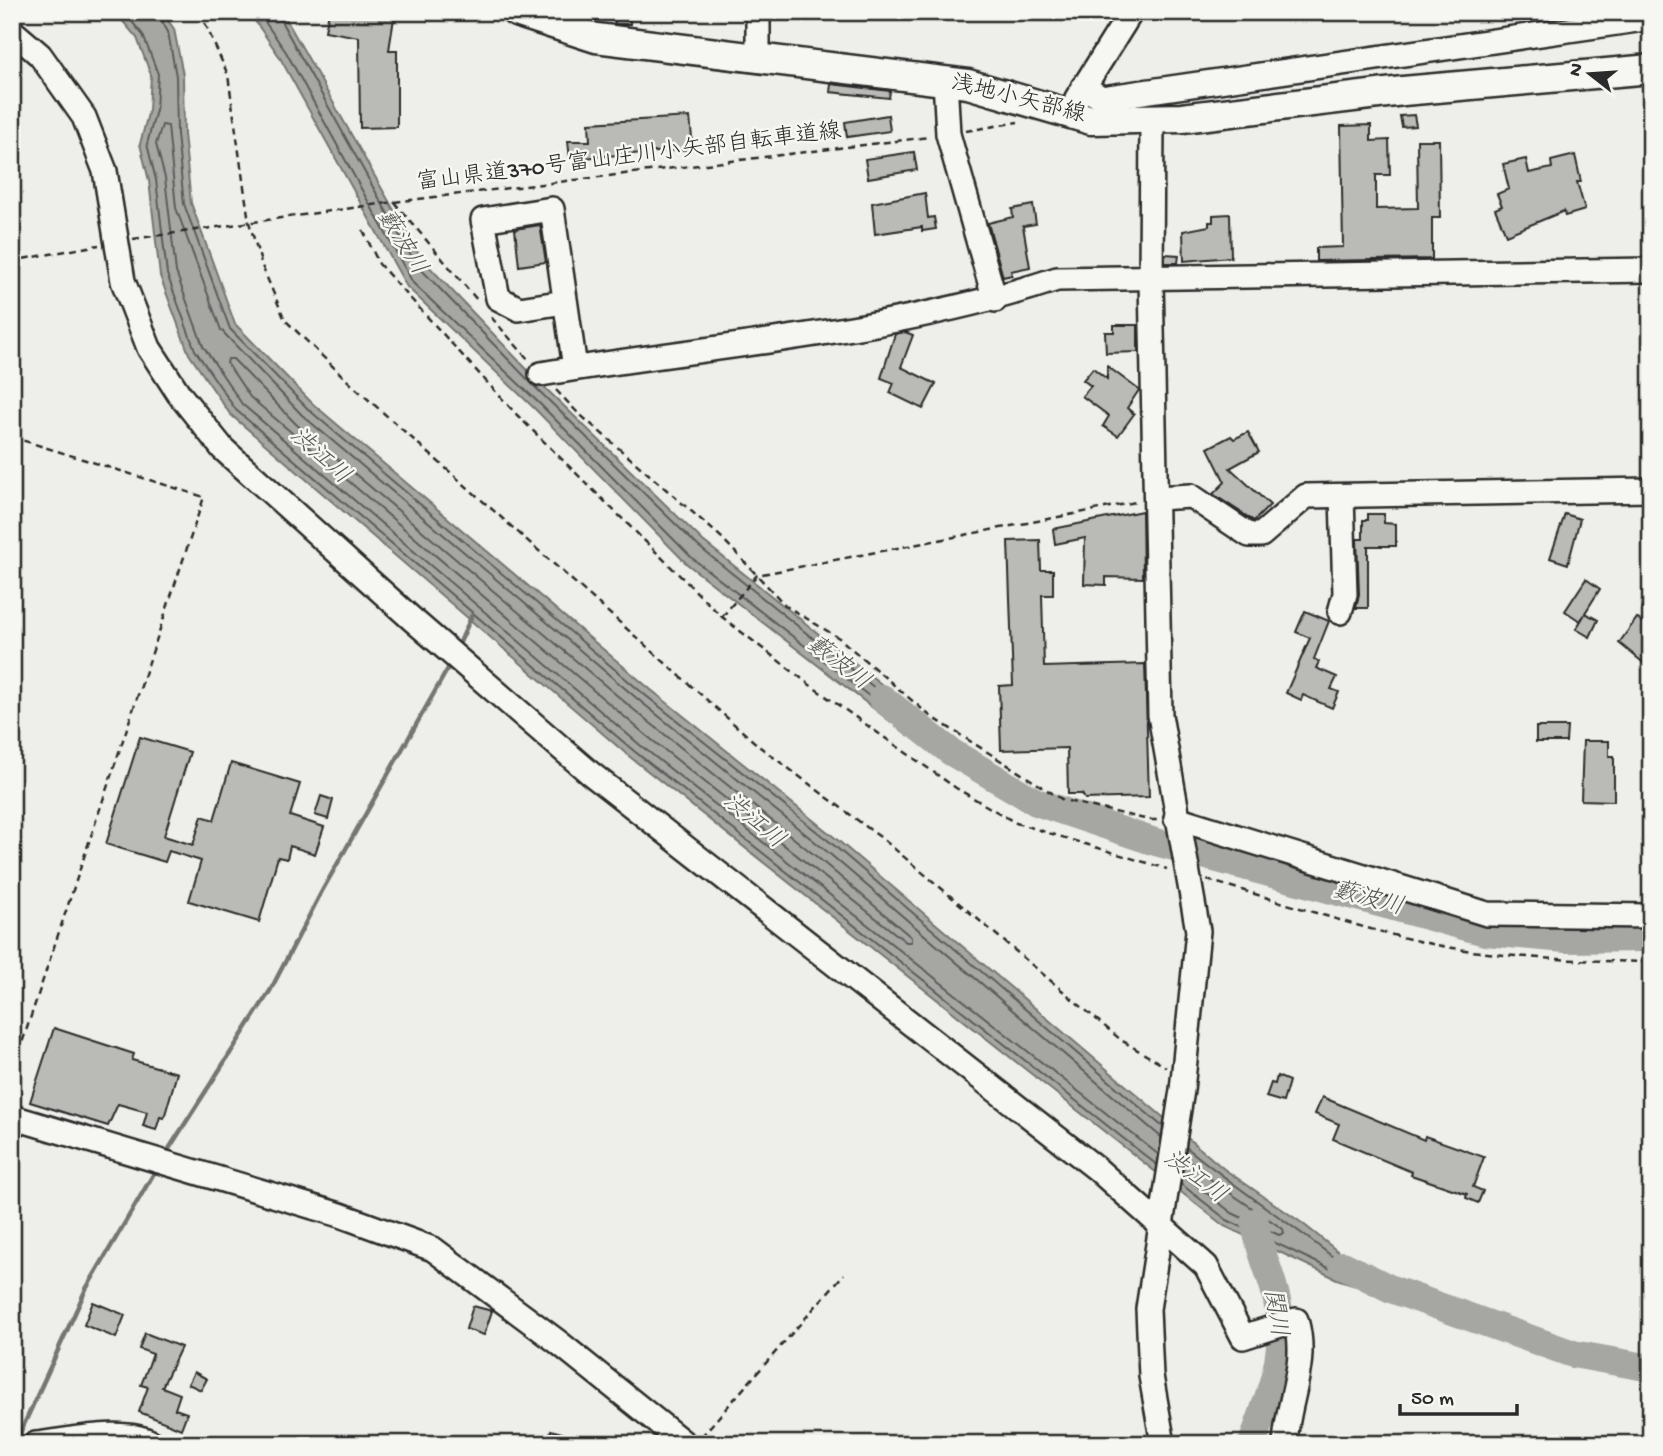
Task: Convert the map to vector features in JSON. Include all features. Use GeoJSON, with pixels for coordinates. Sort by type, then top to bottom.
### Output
{"type":"FeatureCollection","features":[{"type":"Feature","properties":{"kind":"main road","name":"浅地小矢部線"},"geometry":{"type":"LineString","coordinates":[[516,12],[596,38],[944,80],[1091,120],[1152,120],[1403,91],[1651,69]]}},
{"type":"Feature","properties":{"kind":"street"},"geometry":{"type":"LineString","coordinates":[[758,12],[758,57]]}},
{"type":"Feature","properties":{"kind":"street"},"geometry":{"type":"LineString","coordinates":[[1070,113],[1083,87],[1131,12]]}},
{"type":"Feature","properties":{"kind":"street"},"geometry":{"type":"LineString","coordinates":[[1083,87],[1102,98],[1651,18]]}},
{"type":"Feature","properties":{"kind":"street"},"geometry":{"type":"LineString","coordinates":[[12,31],[40,55],[84,117],[128,240],[123,281],[149,348],[179,394],[223,449],[413,620],[590,773],[1163,1221],[1206,1266],[1243,1337],[1296,1320],[1302,1338],[1301,1364],[1285,1444]]}},
{"type":"Feature","properties":{"kind":"street"},"geometry":{"type":"LineString","coordinates":[[944,80],[948,134],[995,300]]}},
{"type":"Feature","properties":{"kind":"street"},"geometry":{"type":"LineString","coordinates":[[1152,120],[1151,279],[1160,715],[1177,824],[1198,930],[1182,1082],[1148,1309],[1151,1376],[1163,1444]]}},
{"type":"Feature","properties":{"kind":"street"},"geometry":{"type":"LineString","coordinates":[[565,302],[519,309],[498,298],[483,220],[552,209],[575,369]]}},
{"type":"Feature","properties":{"kind":"street"},"geometry":{"type":"LineString","coordinates":[[541,374],[918,316],[995,300],[1057,279],[1651,270]]}},
{"type":"Feature","properties":{"kind":"street"},"geometry":{"type":"LineString","coordinates":[[1157,498],[1191,496],[1249,535],[1261,535],[1306,496],[1651,490]]}},
{"type":"Feature","properties":{"kind":"street"},"geometry":{"type":"LineString","coordinates":[[1340,612],[1345,594],[1342,496]]}},
{"type":"Feature","properties":{"kind":"street"},"geometry":{"type":"LineString","coordinates":[[1177,824],[1488,914],[1651,916]]}},
{"type":"Feature","properties":{"kind":"street"},"geometry":{"type":"LineString","coordinates":[[12,1117],[340,1214],[433,1249],[558,1342],[685,1444]]}},
{"type":"Feature","properties":{"kind":"street"},"geometry":{"type":"LineString","coordinates":[[36,1444],[120,1435],[145,1438],[154,1444]]}},
{"type":"Feature","properties":{"kind":"path"},"geometry":{"type":"LineString","coordinates":[[201,12],[228,75],[250,222],[262,266],[285,320],[352,385],[760,747],[884,840],[1121,1040],[1164,1066],[1182,1082]]}},
{"type":"Feature","properties":{"kind":"path","name":"富山県道370号富山庄川小矢部自転車道線"},"geometry":{"type":"LineString","coordinates":[[12,261],[128,240],[394,202],[948,134],[1030,120]]}},
{"type":"Feature","properties":{"kind":"path"},"geometry":{"type":"LineString","coordinates":[[394,202],[481,305]]}},
{"type":"Feature","properties":{"kind":"path"},"geometry":{"type":"LineString","coordinates":[[363,230],[379,264],[517,415],[722,617],[757,575],[1157,498]]}},
{"type":"Feature","properties":{"kind":"path"},"geometry":{"type":"LineString","coordinates":[[490,315],[577,412],[721,537],[786,606],[839,638],[929,715],[1063,800],[1177,824]]}},
{"type":"Feature","properties":{"kind":"path"},"geometry":{"type":"LineString","coordinates":[[12,437],[204,497],[12,1073]]}},
{"type":"Feature","properties":{"kind":"path"},"geometry":{"type":"LineString","coordinates":[[695,1444],[844,1274]]}},
{"type":"Feature","properties":{"kind":"water"},"geometry":{"type":"Polygon","coordinates":[[[115,12],[162,12],[174,29],[183,75],[184,134],[191,203],[235,324],[313,404],[650,689],[834,837],[1224,1169],[1302,1223],[1399,1300],[1337,1279],[1224,1226],[630,757],[230,414],[189,354],[160,276],[149,181],[140,144],[149,110],[151,75],[137,38],[115,12]]]}},
{"type":"Feature","properties":{"kind":"water"},"geometry":{"type":"Polygon","coordinates":[[[249,12],[282,12],[421,258],[538,381],[703,541],[916,712],[908,735],[687,564],[535,409],[407,287],[279,56],[249,12]]]}},
{"type":"Feature","properties":{"kind":"building"},"geometry":{"type":"Polygon","coordinates":[[[329,12],[395,12],[389,50],[397,50],[397,127],[360,128],[359,37],[325,31],[329,12]]]}},
{"type":"Feature","properties":{"kind":"building"},"geometry":{"type":"Polygon","coordinates":[[[614,12],[630,12],[630,24],[615,24],[614,12]]]}},
{"type":"Feature","properties":{"kind":"building"},"geometry":{"type":"Polygon","coordinates":[[[831,84],[890,91],[889,98],[830,92],[831,84]]]}},
{"type":"Feature","properties":{"kind":"building"},"geometry":{"type":"Polygon","coordinates":[[[888,115],[890,131],[847,137],[845,122],[888,115]]]}},
{"type":"Feature","properties":{"kind":"building"},"geometry":{"type":"Polygon","coordinates":[[[1414,115],[1416,126],[1402,127],[1400,116],[1414,115]]]}},
{"type":"Feature","properties":{"kind":"building"},"geometry":{"type":"Polygon","coordinates":[[[690,117],[693,149],[570,159],[568,141],[590,141],[589,123],[690,117]]]}},
{"type":"Feature","properties":{"kind":"building"},"geometry":{"type":"Polygon","coordinates":[[[1371,125],[1371,141],[1389,140],[1390,175],[1376,175],[1376,209],[1418,208],[1417,140],[1439,140],[1440,218],[1432,218],[1432,259],[1316,261],[1316,248],[1343,247],[1341,126],[1371,125]]]}},
{"type":"Feature","properties":{"kind":"building"},"geometry":{"type":"Polygon","coordinates":[[[914,152],[917,170],[868,178],[865,159],[914,152]]]}},
{"type":"Feature","properties":{"kind":"building"},"geometry":{"type":"Polygon","coordinates":[[[1575,155],[1581,182],[1577,182],[1585,210],[1565,216],[1564,211],[1506,235],[1495,209],[1502,206],[1497,194],[1509,189],[1503,164],[1526,159],[1529,173],[1552,168],[1551,161],[1575,155]]]}},
{"type":"Feature","properties":{"kind":"building"},"geometry":{"type":"Polygon","coordinates":[[[925,193],[928,218],[934,217],[936,229],[922,231],[922,227],[875,234],[872,203],[925,193]]]}},
{"type":"Feature","properties":{"kind":"building"},"geometry":{"type":"Polygon","coordinates":[[[1033,205],[1036,224],[1023,226],[1030,267],[1011,271],[1012,275],[1003,277],[988,223],[1013,217],[1012,209],[1033,205]]]}},
{"type":"Feature","properties":{"kind":"building"},"geometry":{"type":"Polygon","coordinates":[[[1230,214],[1231,257],[1184,261],[1183,231],[1209,226],[1209,222],[1213,222],[1213,215],[1230,214]]]}},
{"type":"Feature","properties":{"kind":"building"},"geometry":{"type":"Polygon","coordinates":[[[540,225],[546,262],[519,266],[515,229],[540,225]]]}},
{"type":"Feature","properties":{"kind":"building"},"geometry":{"type":"Polygon","coordinates":[[[1165,254],[1179,255],[1178,263],[1165,263],[1165,254]]]}},
{"type":"Feature","properties":{"kind":"building"},"geometry":{"type":"Polygon","coordinates":[[[1114,325],[1138,325],[1138,352],[1106,353],[1105,332],[1114,332],[1114,325]]]}},
{"type":"Feature","properties":{"kind":"building"},"geometry":{"type":"Polygon","coordinates":[[[905,332],[913,335],[901,367],[936,384],[923,409],[890,393],[894,383],[881,378],[895,334],[905,332]]]}},
{"type":"Feature","properties":{"kind":"building"},"geometry":{"type":"Polygon","coordinates":[[[1107,366],[1139,390],[1127,408],[1134,414],[1118,436],[1103,426],[1109,416],[1082,396],[1091,386],[1083,380],[1093,368],[1107,379],[1107,366]]]}},
{"type":"Feature","properties":{"kind":"building"},"geometry":{"type":"Polygon","coordinates":[[[1248,432],[1259,452],[1230,468],[1270,505],[1254,521],[1213,494],[1225,482],[1208,448],[1231,436],[1234,439],[1248,432]]]}},
{"type":"Feature","properties":{"kind":"building"},"geometry":{"type":"Polygon","coordinates":[[[1142,511],[1143,578],[1106,577],[1106,585],[1084,584],[1085,538],[1055,544],[1053,529],[1142,511]]]}},
{"type":"Feature","properties":{"kind":"building"},"geometry":{"type":"Polygon","coordinates":[[[1368,514],[1384,514],[1384,523],[1396,524],[1396,546],[1368,546],[1368,608],[1356,608],[1359,594],[1357,539],[1363,539],[1363,520],[1368,520],[1368,514]]]}},
{"type":"Feature","properties":{"kind":"building"},"geometry":{"type":"Polygon","coordinates":[[[1565,514],[1580,519],[1568,564],[1550,558],[1565,514]]]}},
{"type":"Feature","properties":{"kind":"building"},"geometry":{"type":"Polygon","coordinates":[[[1040,540],[1041,570],[1053,570],[1053,595],[1042,595],[1044,667],[1145,664],[1149,797],[1085,799],[1082,794],[1068,794],[1067,748],[1001,750],[999,686],[1013,685],[1008,541],[1040,540]]]}},
{"type":"Feature","properties":{"kind":"building"},"geometry":{"type":"Polygon","coordinates":[[[1586,579],[1600,589],[1585,613],[1598,620],[1590,637],[1576,629],[1585,614],[1580,621],[1565,611],[1586,579]]]}},
{"type":"Feature","properties":{"kind":"building"},"geometry":{"type":"Polygon","coordinates":[[[1305,611],[1329,621],[1314,659],[1319,662],[1316,668],[1337,677],[1331,689],[1339,692],[1332,708],[1303,695],[1301,700],[1286,693],[1310,638],[1296,632],[1305,611]]]}},
{"type":"Feature","properties":{"kind":"building"},"geometry":{"type":"Polygon","coordinates":[[[1637,618],[1651,629],[1651,669],[1619,643],[1637,618]]]}},
{"type":"Feature","properties":{"kind":"building"},"geometry":{"type":"Polygon","coordinates":[[[1536,727],[1567,727],[1566,742],[1536,742],[1536,727]]]}},
{"type":"Feature","properties":{"kind":"building"},"geometry":{"type":"Polygon","coordinates":[[[140,737],[190,752],[164,836],[193,845],[202,816],[214,820],[231,763],[300,784],[290,816],[324,827],[315,854],[290,846],[287,859],[278,857],[259,922],[189,901],[201,861],[169,851],[165,862],[106,844],[140,737]]]}},
{"type":"Feature","properties":{"kind":"building"},"geometry":{"type":"Polygon","coordinates":[[[1583,741],[1609,741],[1609,756],[1614,756],[1614,801],[1581,800],[1583,741]]]}},
{"type":"Feature","properties":{"kind":"building"},"geometry":{"type":"Polygon","coordinates":[[[321,796],[333,800],[328,819],[315,815],[321,796]]]}},
{"type":"Feature","properties":{"kind":"building"},"geometry":{"type":"Polygon","coordinates":[[[54,1028],[134,1054],[132,1060],[177,1073],[164,1118],[160,1117],[156,1130],[143,1126],[147,1112],[118,1104],[108,1126],[30,1102],[54,1028]]]}},
{"type":"Feature","properties":{"kind":"building"},"geometry":{"type":"Polygon","coordinates":[[[1277,1076],[1289,1081],[1283,1102],[1266,1097],[1277,1076]]]}},
{"type":"Feature","properties":{"kind":"building"},"geometry":{"type":"Polygon","coordinates":[[[1322,1097],[1424,1140],[1425,1136],[1484,1157],[1473,1187],[1483,1191],[1478,1203],[1466,1198],[1467,1194],[1411,1175],[1412,1172],[1333,1139],[1339,1124],[1315,1114],[1322,1097]]]}},
{"type":"Feature","properties":{"kind":"building"},"geometry":{"type":"Polygon","coordinates":[[[93,1302],[125,1315],[116,1338],[84,1325],[93,1302]]]}},
{"type":"Feature","properties":{"kind":"building"},"geometry":{"type":"Polygon","coordinates":[[[473,1306],[492,1311],[484,1335],[466,1329],[473,1306]]]}},
{"type":"Feature","properties":{"kind":"building"},"geometry":{"type":"Polygon","coordinates":[[[145,1333],[181,1347],[162,1387],[180,1394],[175,1409],[187,1413],[181,1429],[139,1412],[148,1387],[141,1385],[153,1354],[139,1349],[145,1333]]]}},
{"type":"Feature","properties":{"kind":"building"},"geometry":{"type":"Polygon","coordinates":[[[194,1372],[207,1379],[201,1390],[188,1384],[194,1372]]]}},
{"type":"Feature","properties":{"kind":"building"},"geometry":{"type":"Polygon","coordinates":[[[551,1430],[586,1440],[585,1444],[547,1444],[551,1430]]]}},
{"type":"Feature","properties":{"kind":"waterway"},"geometry":{"type":"LineString","coordinates":[[457,649],[472,615]]}},
{"type":"Feature","properties":{"kind":"waterway"},"geometry":{"type":"LineString","coordinates":[[165,1155],[270,991],[322,891],[451,663]]}},
{"type":"Feature","properties":{"kind":"waterway","name":"藪波川"},"geometry":{"type":"LineString","coordinates":[[882,698],[951,752],[1036,802],[1152,841],[1485,932],[1566,939],[1651,938]]}},
{"type":"Feature","properties":{"kind":"waterway"},"geometry":{"type":"LineString","coordinates":[[15,1444],[86,1289],[157,1168]]}},
{"type":"Feature","properties":{"kind":"waterway","name":"関川"},"geometry":{"type":"LineString","coordinates":[[1252,1444],[1271,1391],[1281,1339],[1277,1301],[1255,1222]]}},
{"type":"Feature","properties":{"kind":"waterway","name":"渋江川"},"geometry":{"type":"LineString","coordinates":[[1343,1265],[1391,1289],[1573,1354],[1651,1368]]}}]}
